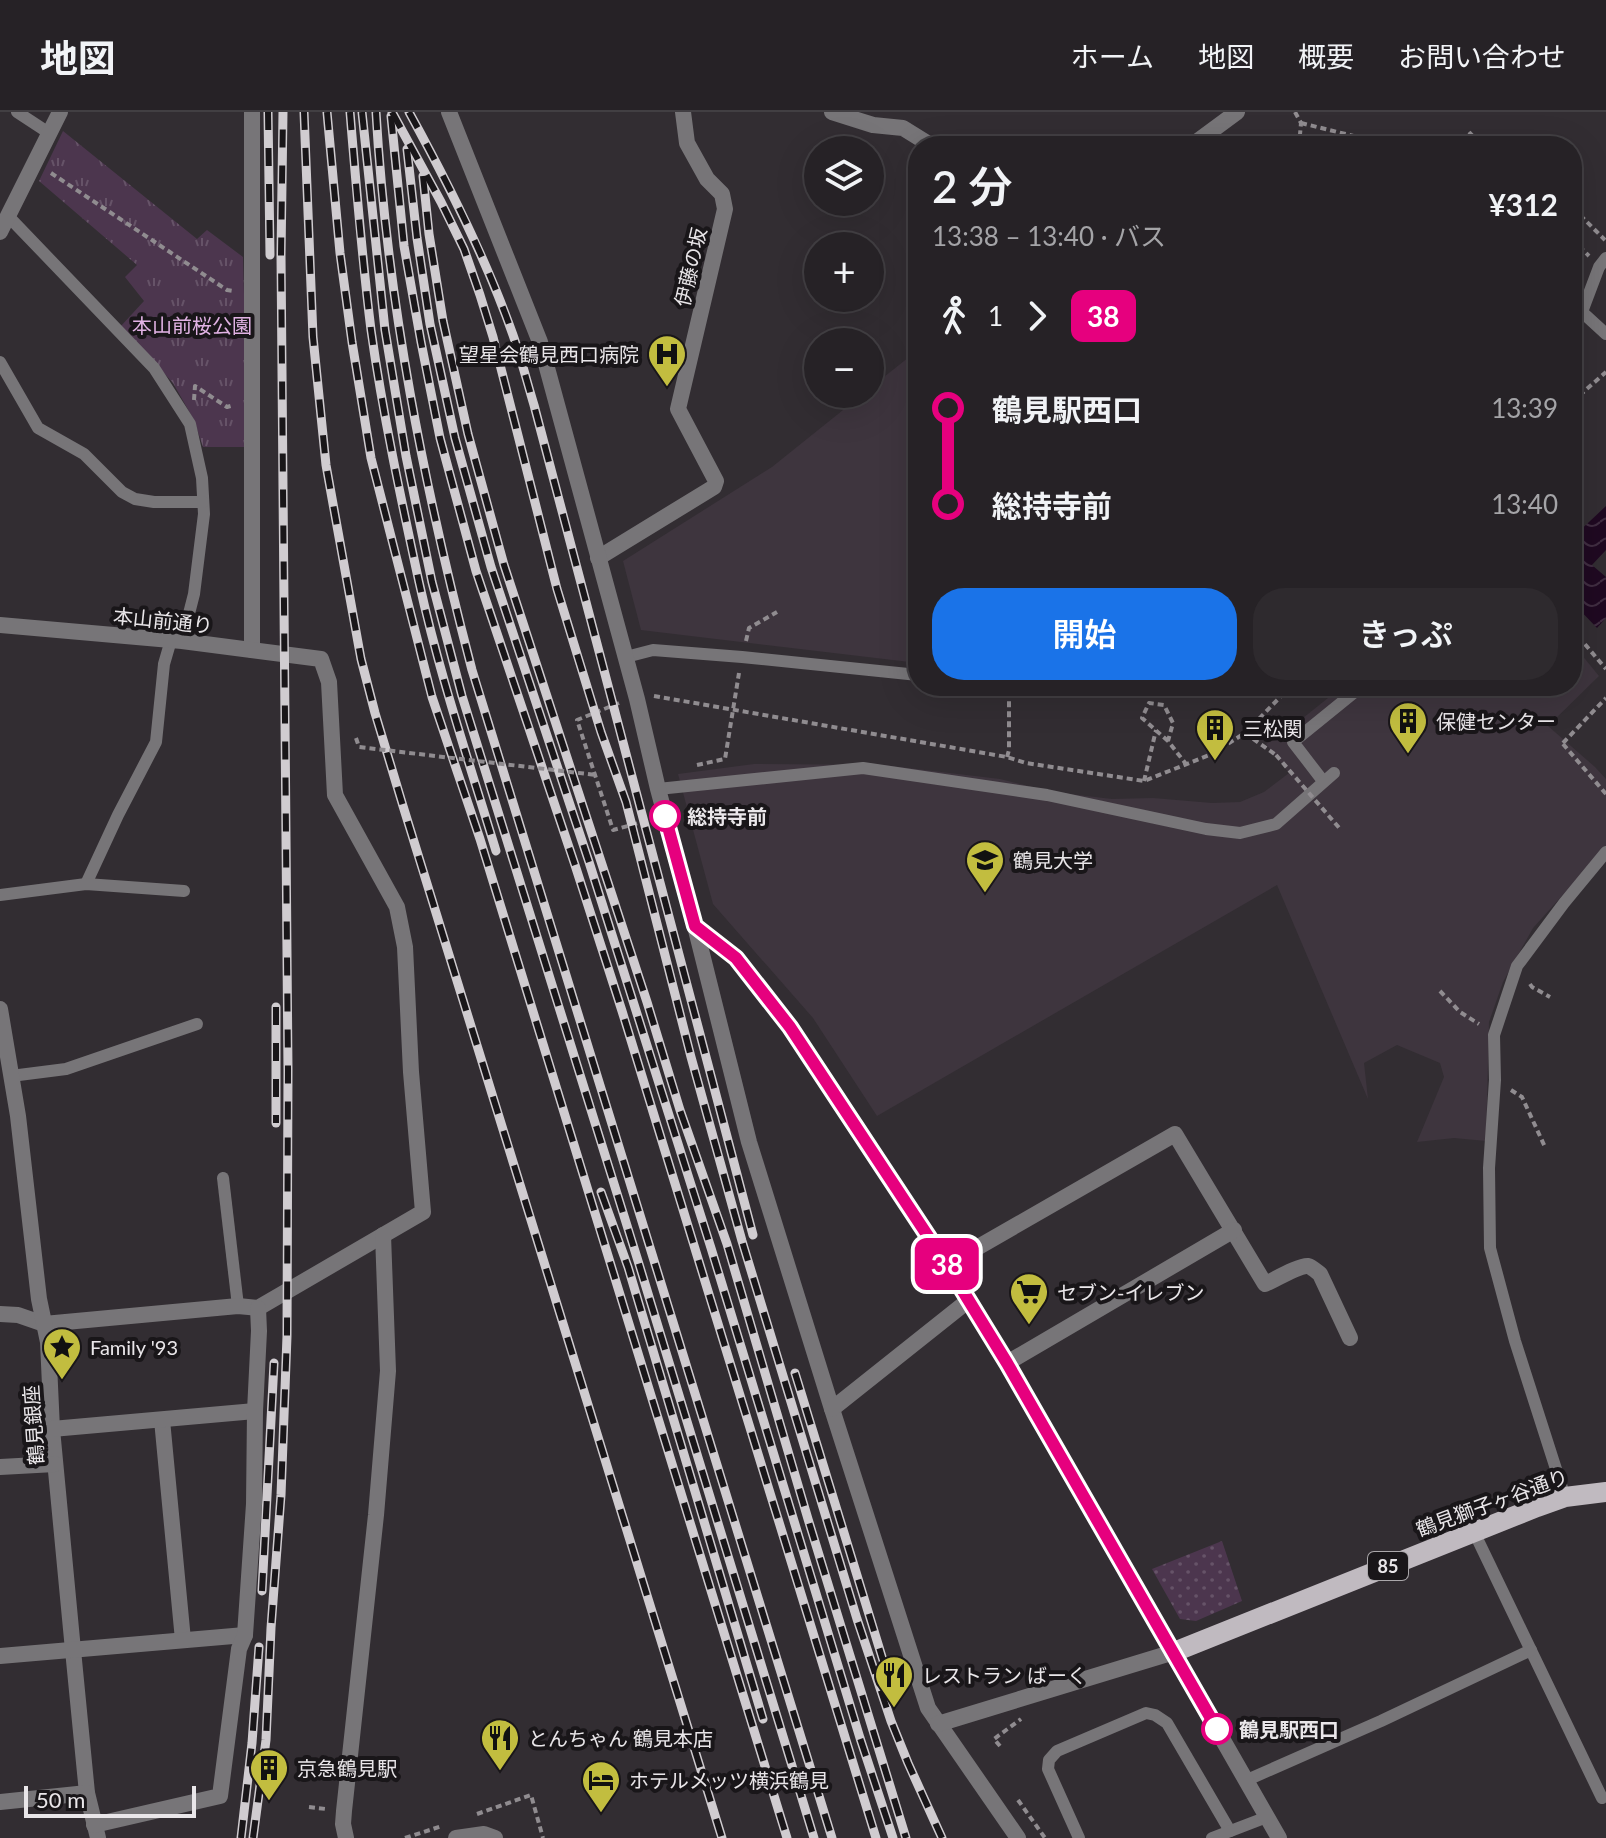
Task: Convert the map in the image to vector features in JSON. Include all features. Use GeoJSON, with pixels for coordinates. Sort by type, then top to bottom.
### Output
{"type":"FeatureCollection","features":[{"type":"Feature","properties":{"kind":"main road","name":"鶴見獅子ヶ谷通り"},"geometry":{"type":"LineString","coordinates":[[1174,1652],[1565,1497],[1606,1492]]}},
{"type":"Feature","properties":{"kind":"street"},"geometry":{"type":"LineString","coordinates":[[0,232],[6,210],[60,112]]}},
{"type":"Feature","properties":{"kind":"street"},"geometry":{"type":"LineString","coordinates":[[252,112],[252,650]]}},
{"type":"Feature","properties":{"kind":"street"},"geometry":{"type":"LineString","coordinates":[[449,112],[540,342],[637,699],[749,1142],[928,1708],[1018,1838]]}},
{"type":"Feature","properties":{"kind":"street","name":"伊藤の坂"},"geometry":{"type":"LineString","coordinates":[[598,558],[714,487],[716,481],[678,409],[725,209],[722,194],[707,179],[687,143],[683,112]]}},
{"type":"Feature","properties":{"kind":"street"},"geometry":{"type":"LineString","coordinates":[[832,112],[873,125],[903,128],[916,136]]}},
{"type":"Feature","properties":{"kind":"street"},"geometry":{"type":"LineString","coordinates":[[1205,136],[1237,112]]}},
{"type":"Feature","properties":{"kind":"street","name":"本山前通り"},"geometry":{"type":"LineString","coordinates":[[0,625],[177,640],[321,659],[329,682],[335,795],[397,907],[405,947],[411,1072],[423,1212],[383,1235]]}},
{"type":"Feature","properties":{"kind":"street"},"geometry":{"type":"LineString","coordinates":[[695,926],[736,958],[790,1027],[947,1265],[1007,1363],[1279,1838]]}},
{"type":"Feature","properties":{"kind":"street","name":"鶴見銀座"},"geometry":{"type":"LineString","coordinates":[[0,1009],[18,1116],[39,1299],[48,1342],[55,1464],[87,1793],[96,1832]]}},
{"type":"Feature","properties":{"kind":"street"},"geometry":{"type":"LineString","coordinates":[[947,1265],[1175,1134],[1265,1284],[1308,1266],[1320,1274],[1350,1338]]}},
{"type":"Feature","properties":{"kind":"street"},"geometry":{"type":"LineString","coordinates":[[1007,1363],[1234,1230]]}},
{"type":"Feature","properties":{"kind":"street"},"geometry":{"type":"LineString","coordinates":[[0,1314],[18,1315],[44,1324],[238,1306],[258,1308],[383,1235],[388,1371],[344,1811],[346,1838]]}},
{"type":"Feature","properties":{"kind":"street"},"geometry":{"type":"LineString","coordinates":[[832,1409],[969,1300]]}},
{"type":"Feature","properties":{"kind":"street"},"geometry":{"type":"LineString","coordinates":[[96,1832],[220,1796],[239,1649],[245,1635],[254,1504],[258,1308]]}},
{"type":"Feature","properties":{"kind":"street"},"geometry":{"type":"LineString","coordinates":[[52,1429],[255,1411]]}},
{"type":"Feature","properties":{"kind":"street"},"geometry":{"type":"LineString","coordinates":[[162,1420],[183,1640]]}},
{"type":"Feature","properties":{"kind":"street"},"geometry":{"type":"LineString","coordinates":[[0,1467],[55,1464]]}},
{"type":"Feature","properties":{"kind":"street"},"geometry":{"type":"LineString","coordinates":[[0,1656],[245,1635]]}},
{"type":"Feature","properties":{"kind":"street"},"geometry":{"type":"LineString","coordinates":[[938,1724],[1174,1652]]}},
{"type":"Feature","properties":{"kind":"street"},"geometry":{"type":"LineString","coordinates":[[0,1802],[87,1793]]}},
{"type":"Feature","properties":{"kind":"street"},"geometry":{"type":"LineString","coordinates":[[456,1838],[484,1834],[495,1838]]}},
{"type":"Feature","properties":{"kind":"lane"},"geometry":{"type":"LineString","coordinates":[[17,112],[49,133]]}},
{"type":"Feature","properties":{"kind":"lane"},"geometry":{"type":"LineString","coordinates":[[6,210],[154,368],[190,424],[202,478],[204,514],[194,594],[177,640],[164,664],[156,742],[86,884]]}},
{"type":"Feature","properties":{"kind":"lane"},"geometry":{"type":"LineString","coordinates":[[1582,306],[1606,258]]}},
{"type":"Feature","properties":{"kind":"lane"},"geometry":{"type":"LineString","coordinates":[[1582,320],[1606,334]]}},
{"type":"Feature","properties":{"kind":"lane"},"geometry":{"type":"LineString","coordinates":[[0,362],[38,428],[84,454],[122,492],[135,499],[154,502],[203,502]]}},
{"type":"Feature","properties":{"kind":"lane"},"geometry":{"type":"LineString","coordinates":[[626,657],[653,650],[908,674]]}},
{"type":"Feature","properties":{"kind":"lane"},"geometry":{"type":"LineString","coordinates":[[658,789],[863,768],[1047,795],[1206,829],[1240,833],[1276,824],[1329,777],[1293,742],[1350,696]]}},
{"type":"Feature","properties":{"kind":"lane"},"geometry":{"type":"LineString","coordinates":[[1565,1497],[1515,1341],[1490,1248],[1489,1168],[1495,1080],[1494,1035],[1517,966],[1606,852]]}},
{"type":"Feature","properties":{"kind":"lane"},"geometry":{"type":"LineString","coordinates":[[0,895],[86,884],[184,891]]}},
{"type":"Feature","properties":{"kind":"lane"},"geometry":{"type":"LineString","coordinates":[[11,1076],[66,1069],[197,1024]]}},
{"type":"Feature","properties":{"kind":"lane"},"geometry":{"type":"LineString","coordinates":[[223,1178],[238,1306]]}},
{"type":"Feature","properties":{"kind":"lane"},"geometry":{"type":"LineString","coordinates":[[1474,1532],[1602,1798]]}},
{"type":"Feature","properties":{"kind":"lane"},"geometry":{"type":"LineString","coordinates":[[1247,1780],[1531,1650]]}},
{"type":"Feature","properties":{"kind":"lane"},"geometry":{"type":"LineString","coordinates":[[1079,1838],[1048,1769],[1049,1760],[1057,1751],[1146,1713],[1167,1723],[1230,1831]]}},
{"type":"Feature","properties":{"kind":"lane"},"geometry":{"type":"LineString","coordinates":[[1212,1838],[1267,1817]]}},
{"type":"Feature","properties":{"kind":"path"},"geometry":{"type":"LineString","coordinates":[[1295,112],[1301,123],[1300,136]]}},
{"type":"Feature","properties":{"kind":"path"},"geometry":{"type":"LineString","coordinates":[[1301,123],[1354,136]]}},
{"type":"Feature","properties":{"kind":"path"},"geometry":{"type":"LineString","coordinates":[[1469,132],[1473,136]]}},
{"type":"Feature","properties":{"kind":"path"},"geometry":{"type":"LineString","coordinates":[[35,162],[227,290],[253,294]]}},
{"type":"Feature","properties":{"kind":"path"},"geometry":{"type":"LineString","coordinates":[[1582,217],[1606,241]]}},
{"type":"Feature","properties":{"kind":"path"},"geometry":{"type":"LineString","coordinates":[[1582,393],[1606,372]]}},
{"type":"Feature","properties":{"kind":"path"},"geometry":{"type":"LineString","coordinates":[[184,415],[193,406],[195,386],[227,407],[252,403]]}},
{"type":"Feature","properties":{"kind":"path"},"geometry":{"type":"LineString","coordinates":[[689,768],[725,759],[749,628],[777,612]]}},
{"type":"Feature","properties":{"kind":"path"},"geometry":{"type":"LineString","coordinates":[[1582,641],[1606,669]]}},
{"type":"Feature","properties":{"kind":"path"},"geometry":{"type":"LineString","coordinates":[[651,695],[1007,757],[1026,763],[1144,781],[1212,754],[1245,733],[1281,696]]}},
{"type":"Feature","properties":{"kind":"path"},"geometry":{"type":"LineString","coordinates":[[1007,757],[1009,696]]}},
{"type":"Feature","properties":{"kind":"path"},"geometry":{"type":"LineString","coordinates":[[1606,698],[1563,743],[1606,794]]}},
{"type":"Feature","properties":{"kind":"path"},"geometry":{"type":"LineString","coordinates":[[622,703],[577,720],[613,830],[653,818]]}},
{"type":"Feature","properties":{"kind":"path"},"geometry":{"type":"LineString","coordinates":[[1168,741],[1173,723],[1164,705],[1149,703],[1142,718],[1168,741],[1186,764]]}},
{"type":"Feature","properties":{"kind":"path"},"geometry":{"type":"LineString","coordinates":[[1144,781],[1156,730]]}},
{"type":"Feature","properties":{"kind":"path"},"geometry":{"type":"LineString","coordinates":[[1245,733],[1276,755],[1341,830]]}},
{"type":"Feature","properties":{"kind":"path"},"geometry":{"type":"LineString","coordinates":[[356,738],[359,747],[596,775]]}},
{"type":"Feature","properties":{"kind":"path"},"geometry":{"type":"LineString","coordinates":[[1440,991],[1460,1012],[1494,1035]]}},
{"type":"Feature","properties":{"kind":"path"},"geometry":{"type":"LineString","coordinates":[[1495,1080],[1522,1097],[1545,1147]]}},
{"type":"Feature","properties":{"kind":"path"},"geometry":{"type":"LineString","coordinates":[[1000,1746],[994,1739],[1025,1717]]}},
{"type":"Feature","properties":{"kind":"path"},"geometry":{"type":"LineString","coordinates":[[1018,1800],[1045,1838]]}},
{"type":"Feature","properties":{"kind":"shaded area"},"geometry":{"type":"Polygon","coordinates":[[[908,358],[908,662],[641,630],[623,561],[772,467],[846,408],[884,408],[884,377],[908,358]]]}},
{"type":"Feature","properties":{"kind":"shaded area","name":"鶴見大学"},"geometry":{"type":"Polygon","coordinates":[[[1582,655],[1599,676],[1582,693],[1582,655]]]}},
{"type":"Feature","properties":{"kind":"shaded area","name":"鶴見大学"},"geometry":{"type":"Polygon","coordinates":[[[1330,696],[1579,696],[1548,726],[1606,779],[1606,847],[1533,928],[1503,982],[1489,1022],[1486,1141],[1454,1138],[1417,1142],[1444,1077],[1440,1063],[1397,1045],[1364,1063],[1368,1099],[1277,885],[877,1116],[813,1018],[713,904],[678,774],[754,764],[883,765],[1000,779],[1053,792],[1112,799],[1240,802],[1264,792],[1289,773],[1266,744],[1330,696]]]}},
{"type":"Feature","properties":{"kind":"green space","name":"本山前桜公園"},"geometry":{"type":"Polygon","coordinates":[[[63,131],[197,239],[207,230],[243,257],[248,447],[203,447],[194,420],[173,383],[121,326],[144,301],[125,277],[137,265],[39,181],[63,131]]]}},
{"type":"Feature","properties":{"kind":"green space"},"geometry":{"type":"Polygon","coordinates":[[[1222,1541],[1242,1601],[1196,1621],[1180,1619],[1152,1569],[1222,1541]]]}},
{"type":"Feature","properties":{"kind":"water"},"geometry":{"type":"Polygon","coordinates":[[[1606,506],[1606,550],[1592,565],[1606,577],[1606,618],[1597,628],[1582,612],[1582,529],[1606,506]]]}},
{"type":"Feature","properties":{"kind":"railway"},"geometry":{"type":"LineString","coordinates":[[268,112],[270,255]]}},
{"type":"Feature","properties":{"kind":"railway"},"geometry":{"type":"LineString","coordinates":[[253,1838],[266,1740],[287,1336],[288,1070],[281,255],[283,112]]}},
{"type":"Feature","properties":{"kind":"railway"},"geometry":{"type":"LineString","coordinates":[[304,112],[313,337],[326,465],[361,659],[403,806],[722,1838]]}},
{"type":"Feature","properties":{"kind":"railway"},"geometry":{"type":"LineString","coordinates":[[327,112],[340,253],[371,458],[432,697],[480,839],[787,1838]]}},
{"type":"Feature","properties":{"kind":"railway"},"geometry":{"type":"LineString","coordinates":[[350,112],[371,330],[393,457],[436,650],[496,851]]}},
{"type":"Feature","properties":{"kind":"railway"},"geometry":{"type":"LineString","coordinates":[[362,112],[385,330],[406,456],[432,582],[462,696],[814,1838]]}},
{"type":"Feature","properties":{"kind":"railway"},"geometry":{"type":"LineString","coordinates":[[376,112],[389,253],[410,393],[438,532],[472,670],[832,1838]]}},
{"type":"Feature","properties":{"kind":"railway"},"geometry":{"type":"LineString","coordinates":[[392,112],[464,249],[480,295],[557,589],[626,802],[742,1241],[891,1721],[942,1838]]}},
{"type":"Feature","properties":{"kind":"railway"},"geometry":{"type":"LineString","coordinates":[[409,112],[479,249],[519,352],[753,1235]]}},
{"type":"Feature","properties":{"kind":"railway"},"geometry":{"type":"LineString","coordinates":[[391,116],[404,246],[421,342],[440,438],[476,571],[622,1011],[876,1838]]}},
{"type":"Feature","properties":{"kind":"railway"},"geometry":{"type":"LineString","coordinates":[[407,149],[430,324],[455,438],[491,567],[589,862],[893,1838]]}},
{"type":"Feature","properties":{"kind":"railway"},"geometry":{"type":"LineString","coordinates":[[423,176],[443,321],[468,434],[504,565],[680,1110],[727,1244],[906,1838]]}},
{"type":"Feature","properties":{"kind":"railway"},"geometry":{"type":"LineString","coordinates":[[276,1007],[276,1123]]}},
{"type":"Feature","properties":{"kind":"railway"},"geometry":{"type":"LineString","coordinates":[[601,1192],[628,1267],[763,1719]]}},
{"type":"Feature","properties":{"kind":"railway"},"geometry":{"type":"LineString","coordinates":[[262,1591],[274,1363]]}},
{"type":"Feature","properties":{"kind":"railway"},"geometry":{"type":"LineString","coordinates":[[795,1373],[890,1683]]}},
{"type":"Feature","properties":{"kind":"railway"},"geometry":{"type":"LineString","coordinates":[[241,1838],[259,1647]]}},
{"type":"Feature","properties":{"kind":"bus line","name":"38"},"geometry":{"type":"LineString","coordinates":[[665,816],[695,926],[736,958],[790,1027],[947,1265],[1007,1363],[1217,1729]]}},
{"type":"Feature","properties":{"kind":"place","name":"望星会鶴見西口病院"},"geometry":{"type":"Point","coordinates":[667,388]}},
{"type":"Feature","properties":{"kind":"place","name":"保健センター"},"geometry":{"type":"Point","coordinates":[1408,755]}},
{"type":"Feature","properties":{"kind":"place","name":"三松関"},"geometry":{"type":"Point","coordinates":[1215,762]}},
{"type":"Feature","properties":{"kind":"place","name":"総持寺前"},"geometry":{"type":"Point","coordinates":[665,816]}},
{"type":"Feature","properties":{"kind":"place","name":"鶴見大学"},"geometry":{"type":"Point","coordinates":[985,894]}},
{"type":"Feature","properties":{"kind":"place","name":"セブン-イレブン"},"geometry":{"type":"Point","coordinates":[1029,1326]}},
{"type":"Feature","properties":{"kind":"place","name":"Family '93"},"geometry":{"type":"Point","coordinates":[62,1381]}},
{"type":"Feature","properties":{"kind":"place","name":"レストラン ばーく"},"geometry":{"type":"Point","coordinates":[894,1709]}},
{"type":"Feature","properties":{"kind":"place","name":"鶴見駅西口"},"geometry":{"type":"Point","coordinates":[1217,1729]}},
{"type":"Feature","properties":{"kind":"place","name":"とんちゃん 鶴見本店"},"geometry":{"type":"Point","coordinates":[500,1772]}},
{"type":"Feature","properties":{"kind":"place","name":"京急鶴見駅"},"geometry":{"type":"Point","coordinates":[269,1802]}},
{"type":"Feature","properties":{"kind":"place","name":"ホテルメッツ横浜鶴見"},"geometry":{"type":"Point","coordinates":[601,1814]}}]}
